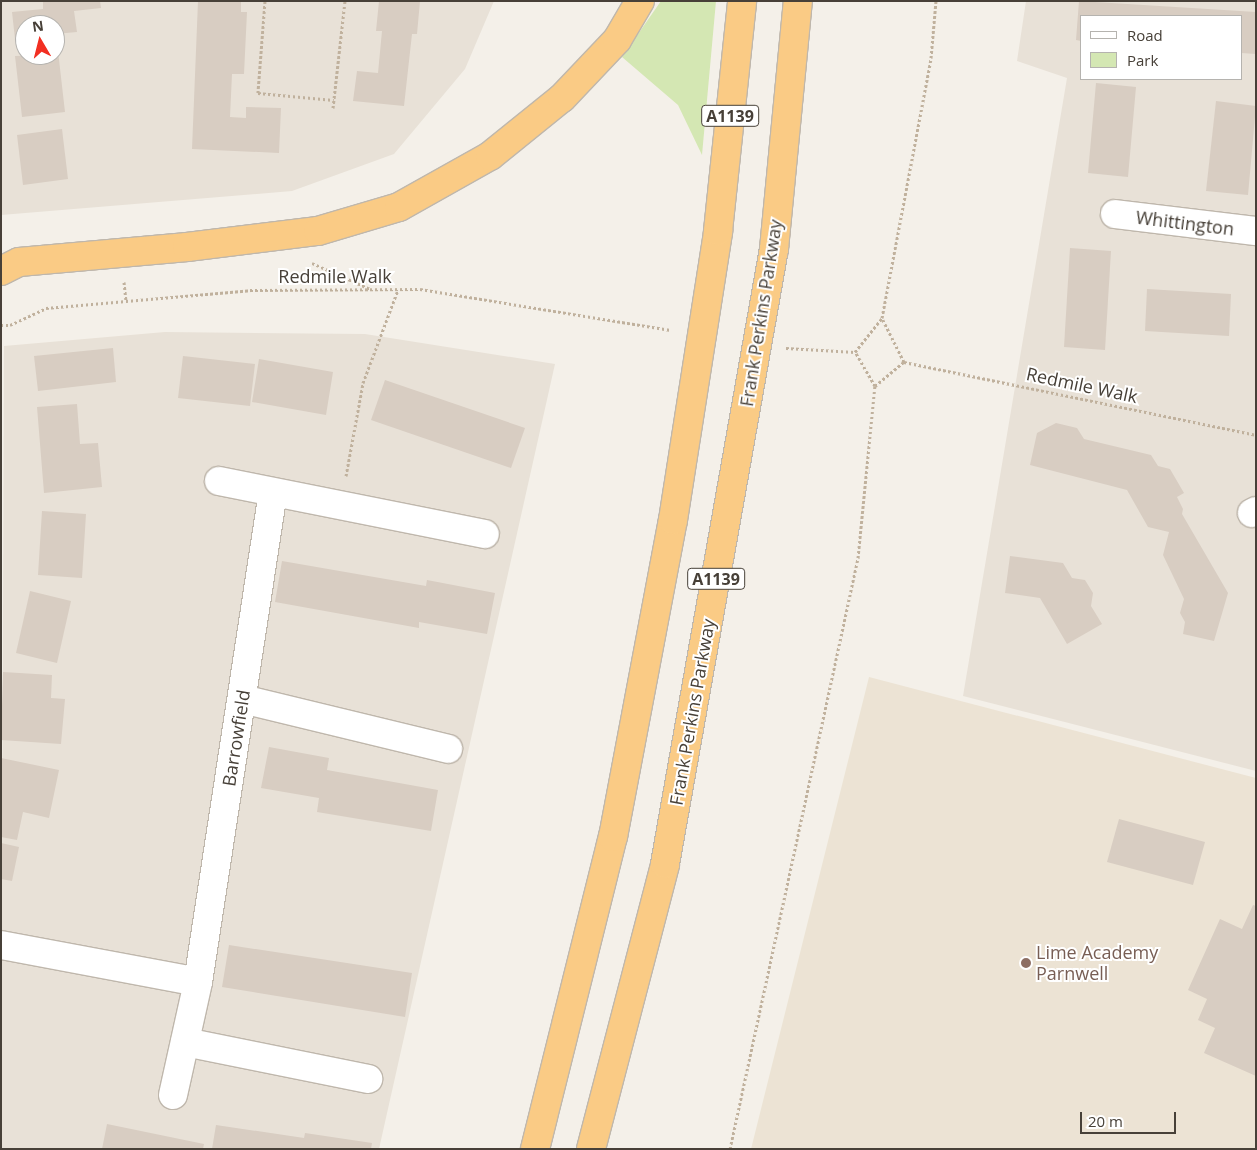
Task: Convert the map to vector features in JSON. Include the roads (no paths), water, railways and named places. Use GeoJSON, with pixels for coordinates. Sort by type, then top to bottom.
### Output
{"type":"FeatureCollection","features":[{"type":"Feature","properties":{"kind":"highway"},"geometry":{"type":"LineString","coordinates":[[1,270],[19,262],[188,248],[318,231],[399,207],[490,156],[562,98],[617,40],[640,1]]}},
{"type":"Feature","properties":{"kind":"highway","name":"A1139"},"geometry":{"type":"LineString","coordinates":[[535,1149],[613,837],[673,520],[718,231],[742,1]]}},
{"type":"Feature","properties":{"kind":"highway","name":"Frank Perkins Parkway"},"geometry":{"type":"LineString","coordinates":[[591,1149],[665,864],[774,248],[798,1]]}},
{"type":"Feature","properties":{"kind":"street","name":"Whittington"},"geometry":{"type":"LineString","coordinates":[[1115,214],[1256,231]]}},
{"type":"Feature","properties":{"kind":"street"},"geometry":{"type":"LineString","coordinates":[[219,481],[273,494],[485,534]]}},
{"type":"Feature","properties":{"kind":"street","name":"Barrowfield"},"geometry":{"type":"LineString","coordinates":[[173,1095],[198,982],[273,494]]}},
{"type":"Feature","properties":{"kind":"street"},"geometry":{"type":"LineString","coordinates":[[242,698],[448,749]]}},
{"type":"Feature","properties":{"kind":"street"},"geometry":{"type":"LineString","coordinates":[[1,945],[198,982]]}},
{"type":"Feature","properties":{"kind":"street"},"geometry":{"type":"LineString","coordinates":[[185,1042],[368,1079]]}},
{"type":"Feature","properties":{"kind":"place","name":"Lime Academy Parnwell"},"geometry":{"type":"Point","coordinates":[1026,963]}}]}
